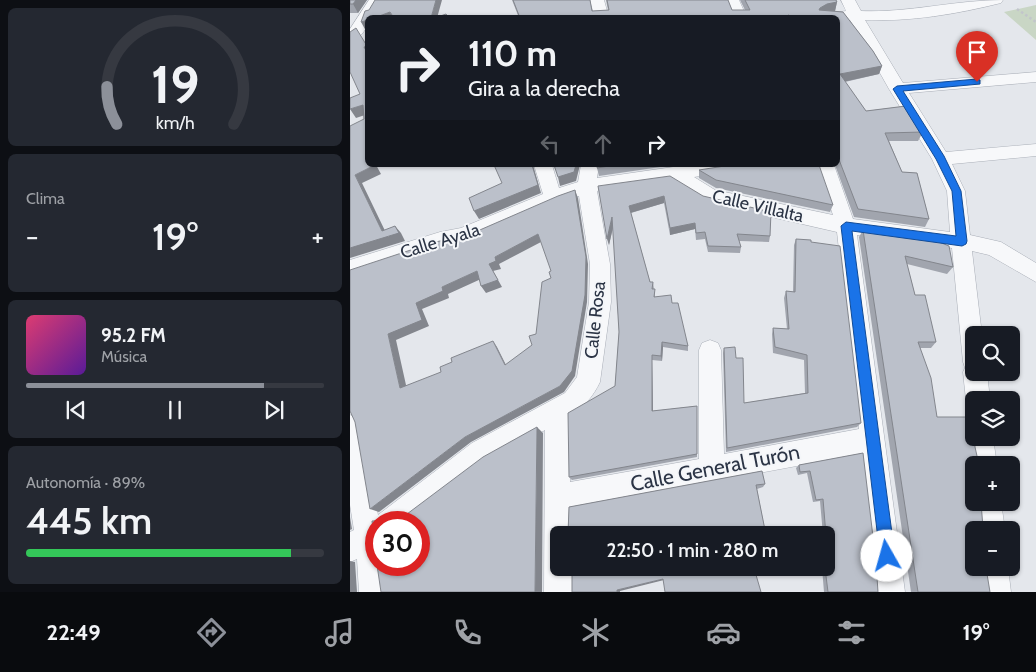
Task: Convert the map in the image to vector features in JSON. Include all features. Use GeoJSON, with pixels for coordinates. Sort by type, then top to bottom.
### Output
{"type":"FeatureCollection","features":[{"type":"Feature","properties":{"kind":"street"},"geometry":{"type":"LineString","coordinates":[[350,37],[357,19],[376,0]]}},
{"type":"Feature","properties":{"kind":"street"},"geometry":{"type":"LineString","coordinates":[[597,0],[601,15]]}},
{"type":"Feature","properties":{"kind":"street"},"geometry":{"type":"LineString","coordinates":[[732,0],[739,15]]}},
{"type":"Feature","properties":{"kind":"street"},"geometry":{"type":"LineString","coordinates":[[835,15],[852,8],[883,16],[977,5],[996,0]]}},
{"type":"Feature","properties":{"kind":"street"},"geometry":{"type":"LineString","coordinates":[[852,8],[897,89],[941,159],[956,191],[970,326]]}},
{"type":"Feature","properties":{"kind":"street"},"geometry":{"type":"LineString","coordinates":[[897,89],[1036,77]]}},
{"type":"Feature","properties":{"kind":"street"},"geometry":{"type":"LineString","coordinates":[[941,159],[1036,150]]}},
{"type":"Feature","properties":{"kind":"street"},"geometry":{"type":"LineString","coordinates":[[544,167],[553,197]]}},
{"type":"Feature","properties":{"kind":"street","name":"Calle Rosa"},"geometry":{"type":"LineString","coordinates":[[403,511],[481,452],[573,401],[588,382],[600,302],[600,264],[587,186],[590,167]]}},
{"type":"Feature","properties":{"kind":"street","name":"Calle Ayala"},"geometry":{"type":"LineString","coordinates":[[350,269],[440,240],[463,236],[553,197],[587,186],[720,167]]}},
{"type":"Feature","properties":{"kind":"street"},"geometry":{"type":"LineString","coordinates":[[826,167],[846,226],[891,592]]}},
{"type":"Feature","properties":{"kind":"street","name":"Calle Villalta"},"geometry":{"type":"LineString","coordinates":[[675,174],[710,196],[846,226],[962,241],[994,248],[1036,273]]}},
{"type":"Feature","properties":{"kind":"street"},"geometry":{"type":"LineString","coordinates":[[710,350],[712,468]]}},
{"type":"Feature","properties":{"kind":"street"},"geometry":{"type":"LineString","coordinates":[[557,409],[558,592]]}},
{"type":"Feature","properties":{"kind":"street"},"geometry":{"type":"LineString","coordinates":[[350,427],[366,511]]}},
{"type":"Feature","properties":{"kind":"street","name":"Calle General Turón"},"geometry":{"type":"LineString","coordinates":[[556,498],[873,439]]}},
{"type":"Feature","properties":{"kind":"street"},"geometry":{"type":"LineString","coordinates":[[372,576],[373,592]]}},
{"type":"Feature","properties":{"kind":"street"},"geometry":{"type":"LineString","coordinates":[[995,576],[997,592]]}},
{"type":"Feature","properties":{"kind":"path"},"geometry":{"type":"LineString","coordinates":[[1017,9],[1036,22]]}},
{"type":"Feature","properties":{"kind":"green space"},"geometry":{"type":"Polygon","coordinates":[[[1036,5],[1036,40],[1004,12],[1036,5]]]}},
{"type":"Feature","properties":{"kind":"building"},"geometry":{"type":"Polygon","coordinates":[[[350,0],[356,0],[353,4],[350,4],[350,0]]]}},
{"type":"Feature","properties":{"kind":"building"},"geometry":{"type":"Polygon","coordinates":[[[375,0],[436,0],[432,15],[392,15],[390,12],[382,15],[365,15],[365,21],[361,22],[365,11],[369,10],[375,0]]]}},
{"type":"Feature","properties":{"kind":"building"},"geometry":{"type":"Polygon","coordinates":[[[513,0],[590,0],[592,11],[609,10],[607,0],[728,0],[732,10],[750,10],[745,0],[836,0],[837,2],[827,4],[819,10],[843,12],[882,66],[840,74],[840,15],[519,15],[513,0]]]}},
{"type":"Feature","properties":{"kind":"building"},"geometry":{"type":"Polygon","coordinates":[[[356,28],[365,43],[365,167],[371,167],[355,175],[382,231],[395,226],[399,233],[350,248],[350,126],[364,119],[363,105],[350,109],[350,98],[360,94],[350,72],[350,32],[356,28]]]}},
{"type":"Feature","properties":{"kind":"building"},"geometry":{"type":"Polygon","coordinates":[[[840,74],[866,111],[906,106],[923,132],[885,133],[902,172],[917,173],[929,219],[858,209],[840,162],[840,74]]]}},
{"type":"Feature","properties":{"kind":"building"},"geometry":{"type":"Polygon","coordinates":[[[495,167],[533,167],[538,185],[474,211],[469,198],[502,183],[495,167]]]}},
{"type":"Feature","properties":{"kind":"building"},"geometry":{"type":"Polygon","coordinates":[[[555,167],[575,167],[574,172],[558,177],[555,167]]]}},
{"type":"Feature","properties":{"kind":"building"},"geometry":{"type":"Polygon","coordinates":[[[718,167],[820,167],[833,205],[716,180],[699,170],[718,167]]]}},
{"type":"Feature","properties":{"kind":"building"},"geometry":{"type":"Polygon","coordinates":[[[670,176],[703,196],[771,212],[770,236],[737,234],[741,247],[708,246],[705,232],[696,233],[695,223],[670,228],[664,196],[629,206],[650,282],[653,282],[652,289],[655,289],[654,297],[671,295],[672,303],[678,303],[688,346],[662,342],[661,356],[652,355],[652,411],[697,406],[697,454],[569,477],[568,413],[615,386],[619,332],[612,217],[607,239],[598,186],[670,176]]]}},
{"type":"Feature","properties":{"kind":"building"},"geometry":{"type":"Polygon","coordinates":[[[575,190],[586,257],[585,295],[572,371],[560,386],[465,437],[370,509],[355,422],[350,411],[350,270],[435,242],[466,236],[575,190]],[[538,234],[495,257],[496,261],[489,264],[498,280],[481,286],[477,271],[442,287],[443,291],[416,303],[422,320],[388,334],[400,388],[441,372],[440,367],[452,362],[451,358],[493,341],[505,365],[532,345],[529,336],[536,334],[542,282],[551,278],[549,272],[551,271],[538,234]]]}},
{"type":"Feature","properties":{"kind":"building"},"geometry":{"type":"Polygon","coordinates":[[[863,230],[934,240],[949,246],[953,267],[905,256],[915,295],[925,295],[936,342],[918,342],[931,378],[937,417],[965,417],[965,446],[975,446],[977,456],[965,456],[965,511],[982,511],[982,521],[965,521],[965,576],[987,576],[990,592],[918,592],[863,230]]]}},
{"type":"Feature","properties":{"kind":"building"},"geometry":{"type":"Polygon","coordinates":[[[796,239],[840,246],[861,423],[727,448],[724,348],[735,347],[736,358],[743,358],[744,403],[808,393],[807,355],[775,347],[773,328],[789,329],[786,291],[795,292],[796,239]]]}},
{"type":"Feature","properties":{"kind":"building"},"geometry":{"type":"Polygon","coordinates":[[[537,427],[535,592],[381,592],[379,576],[430,576],[430,511],[411,511],[483,457],[537,427]]]}},
{"type":"Feature","properties":{"kind":"building"},"geometry":{"type":"Polygon","coordinates":[[[863,453],[878,592],[828,592],[826,576],[835,576],[835,526],[825,526],[823,499],[816,500],[810,471],[800,472],[799,465],[863,453]]]}},
{"type":"Feature","properties":{"kind":"building"},"geometry":{"type":"Polygon","coordinates":[[[762,471],[765,484],[756,485],[764,526],[568,526],[569,507],[762,471]]]}},
{"type":"Feature","properties":{"kind":"building"},"geometry":{"type":"Polygon","coordinates":[[[572,576],[756,576],[761,592],[665,592],[663,579],[617,590],[617,592],[572,592],[572,576]]]}},
{"type":"Feature","properties":{"kind":"route"},"geometry":{"type":"LineString","coordinates":[[887,556],[861,334],[846,226],[962,241],[956,191],[941,159],[897,89],[977,82]]}}]}
